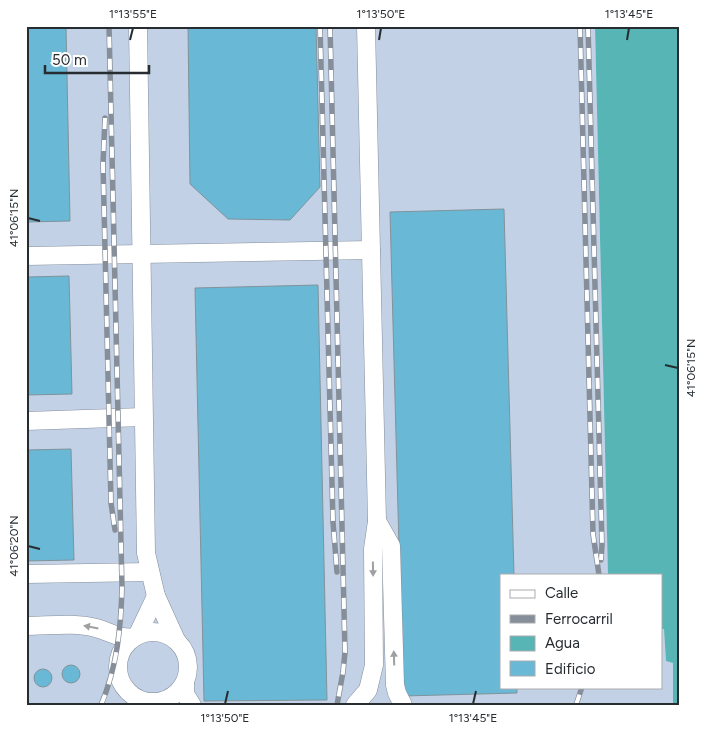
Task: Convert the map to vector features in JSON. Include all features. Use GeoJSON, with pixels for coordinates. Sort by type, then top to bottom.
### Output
{"type":"FeatureCollection","features":[{"type":"Feature","properties":{"kind":"lane"},"geometry":{"type":"LineString","coordinates":[[138,26],[146,553],[156,596],[176,640],[184,649],[188,660],[185,694],[192,705]]}},
{"type":"Feature","properties":{"kind":"lane"},"geometry":{"type":"LineString","coordinates":[[355,705],[368,690],[374,666],[373,549],[377,521],[366,26]]}},
{"type":"Feature","properties":{"kind":"lane"},"geometry":{"type":"LineString","coordinates":[[26,256],[371,250]]}},
{"type":"Feature","properties":{"kind":"lane"},"geometry":{"type":"LineString","coordinates":[[26,421],[144,417]]}},
{"type":"Feature","properties":{"kind":"lane"},"geometry":{"type":"LineString","coordinates":[[377,521],[391,546],[395,685],[396,692],[403,705]]}},
{"type":"Feature","properties":{"kind":"lane"},"geometry":{"type":"LineString","coordinates":[[26,574],[150,572]]}},
{"type":"Feature","properties":{"kind":"lane"},"geometry":{"type":"LineString","coordinates":[[156,596],[137,636],[123,650],[120,657],[119,673],[124,696],[139,699],[145,703],[158,702],[169,698],[185,683]]}},
{"type":"Feature","properties":{"kind":"lane"},"geometry":{"type":"LineString","coordinates":[[26,626],[86,626],[125,638],[158,632],[176,640]]}},
{"type":"Feature","properties":{"kind":"shaded area"},"geometry":{"type":"Polygon","coordinates":[[[26,26],[595,26],[608,574],[500,574],[500,688],[662,688],[662,629],[664,629],[666,661],[673,663],[673,705],[26,705],[26,26]]]}},
{"type":"Feature","properties":{"kind":"water"},"geometry":{"type":"Polygon","coordinates":[[[595,26],[679,26],[679,705],[673,705],[673,663],[666,661],[664,629],[662,629],[662,574],[608,574],[595,26]]]}},
{"type":"Feature","properties":{"kind":"building"},"geometry":{"type":"Polygon","coordinates":[[[26,26],[66,26],[70,221],[26,222],[26,26]]]}},
{"type":"Feature","properties":{"kind":"building"},"geometry":{"type":"Polygon","coordinates":[[[188,26],[316,26],[320,187],[290,220],[228,219],[190,184],[188,26]]]}},
{"type":"Feature","properties":{"kind":"building"},"geometry":{"type":"Polygon","coordinates":[[[504,209],[514,574],[500,574],[500,688],[517,688],[517,693],[403,696],[390,212],[504,209]]]}},
{"type":"Feature","properties":{"kind":"building"},"geometry":{"type":"Polygon","coordinates":[[[69,276],[72,394],[26,395],[26,277],[69,276]]]}},
{"type":"Feature","properties":{"kind":"building"},"geometry":{"type":"Polygon","coordinates":[[[318,285],[327,700],[204,701],[195,288],[318,285]]]}},
{"type":"Feature","properties":{"kind":"building"},"geometry":{"type":"Polygon","coordinates":[[[71,449],[74,560],[26,561],[26,450],[71,449]]]}},
{"type":"Feature","properties":{"kind":"building"},"geometry":{"type":"Polygon","coordinates":[[[71,665],[77,668],[80,674],[77,680],[71,683],[65,680],[62,674],[65,668],[71,665]]]}},
{"type":"Feature","properties":{"kind":"building"},"geometry":{"type":"Polygon","coordinates":[[[43,669],[49,672],[52,678],[49,684],[43,687],[37,684],[34,678],[37,672],[43,669]]]}},
{"type":"Feature","properties":{"kind":"railway"},"geometry":{"type":"LineString","coordinates":[[101,705],[111,676],[117,647],[122,587],[109,26]]}},
{"type":"Feature","properties":{"kind":"railway"},"geometry":{"type":"LineString","coordinates":[[320,26],[333,522],[337,572]]}},
{"type":"Feature","properties":{"kind":"railway"},"geometry":{"type":"LineString","coordinates":[[330,26],[345,652],[337,705]]}},
{"type":"Feature","properties":{"kind":"railway"},"geometry":{"type":"LineString","coordinates":[[580,26],[593,534],[599,574]]}},
{"type":"Feature","properties":{"kind":"railway"},"geometry":{"type":"LineString","coordinates":[[588,26],[601,560]]}},
{"type":"Feature","properties":{"kind":"railway"},"geometry":{"type":"LineString","coordinates":[[105,118],[103,164],[111,503],[115,530]]}},
{"type":"Feature","properties":{"kind":"railway"},"geometry":{"type":"LineString","coordinates":[[576,705],[582,688]]}}]}
